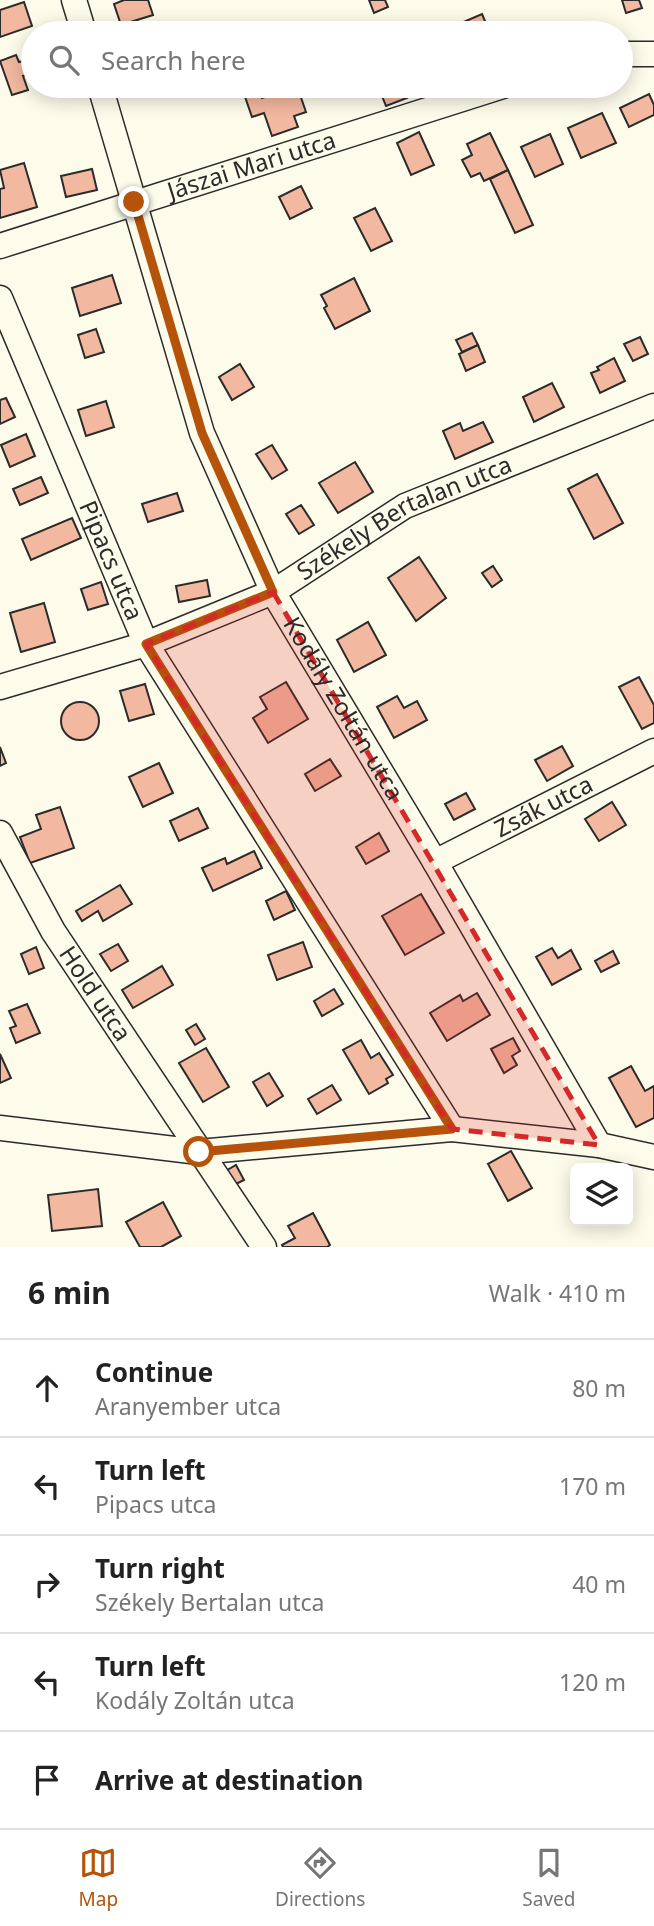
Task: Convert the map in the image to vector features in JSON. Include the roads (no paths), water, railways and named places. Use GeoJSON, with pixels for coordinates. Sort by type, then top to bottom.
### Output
{"type":"FeatureCollection","features":[{"type":"Feature","properties":{"kind":"street"},"geometry":{"type":"LineString","coordinates":[[74,0],[80,21]]}},
{"type":"Feature","properties":{"kind":"street"},"geometry":{"type":"LineString","coordinates":[[633,54],[654,54]]}},
{"type":"Feature","properties":{"kind":"street","name":"Kodály Zoltán utca"},"geometry":{"type":"LineString","coordinates":[[104,98],[202,433],[273,592],[435,862],[599,1145]]}},
{"type":"Feature","properties":{"kind":"street","name":"Jászai Mari utca"},"geometry":{"type":"LineString","coordinates":[[0,246],[465,98]]}},
{"type":"Feature","properties":{"kind":"street","name":"Pipacs utca"},"geometry":{"type":"LineString","coordinates":[[0,298],[146,644],[452,1129]]}},
{"type":"Feature","properties":{"kind":"street","name":"Székely Bertalan utca"},"geometry":{"type":"LineString","coordinates":[[0,687],[146,644],[273,592],[405,506],[654,406]]}},
{"type":"Feature","properties":{"kind":"street","name":"Zsák utca"},"geometry":{"type":"LineString","coordinates":[[435,862],[654,751]]}},
{"type":"Feature","properties":{"kind":"street","name":"Hold utca"},"geometry":{"type":"LineString","coordinates":[[0,833],[53,931],[264,1247]]}},
{"type":"Feature","properties":{"kind":"street"},"geometry":{"type":"LineString","coordinates":[[0,1128],[199,1152],[452,1129],[599,1145],[654,1157]]}}]}
